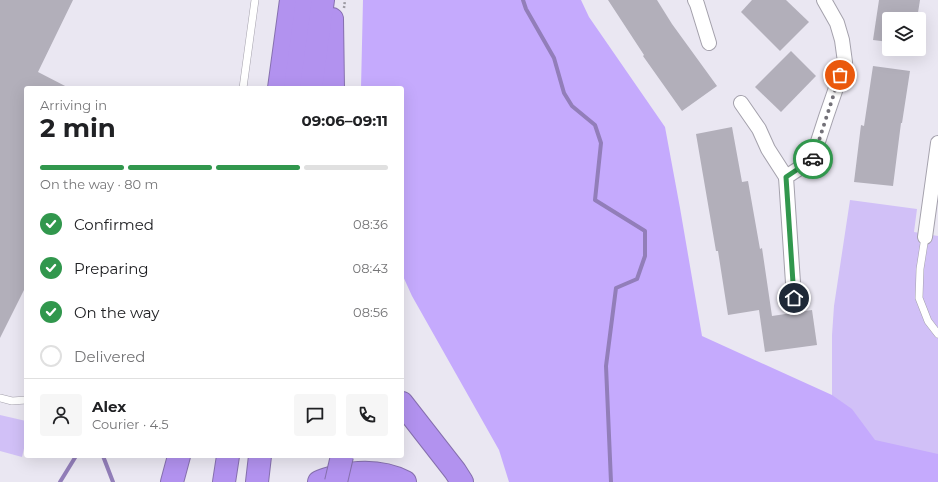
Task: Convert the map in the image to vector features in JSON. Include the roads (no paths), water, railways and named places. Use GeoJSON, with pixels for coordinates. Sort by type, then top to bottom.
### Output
{"type":"FeatureCollection","features":[{"type":"Feature","properties":{"kind":"highway"},"geometry":{"type":"LineString","coordinates":[[278,86],[291,0]]}},
{"type":"Feature","properties":{"kind":"highway"},"geometry":{"type":"LineString","coordinates":[[295,86],[307,0]]}},
{"type":"Feature","properties":{"kind":"highway"},"geometry":{"type":"LineString","coordinates":[[311,86],[323,0]]}},
{"type":"Feature","properties":{"kind":"highway"},"geometry":{"type":"LineString","coordinates":[[332,0],[333,86]]}},
{"type":"Feature","properties":{"kind":"highway"},"geometry":{"type":"LineString","coordinates":[[404,406],[462,482]]}},
{"type":"Feature","properties":{"kind":"highway"},"geometry":{"type":"LineString","coordinates":[[172,482],[178,458]]}},
{"type":"Feature","properties":{"kind":"highway"},"geometry":{"type":"LineString","coordinates":[[224,482],[228,458]]}},
{"type":"Feature","properties":{"kind":"highway"},"geometry":{"type":"LineString","coordinates":[[256,482],[260,458]]}},
{"type":"Feature","properties":{"kind":"highway"},"geometry":{"type":"LineString","coordinates":[[336,482],[342,458]]}},
{"type":"Feature","properties":{"kind":"highway"},"geometry":{"type":"LineString","coordinates":[[319,482],[325,479],[350,473],[368,472],[386,474],[405,482]]}},
{"type":"Feature","properties":{"kind":"street"},"geometry":{"type":"LineString","coordinates":[[695,0],[709,43]]}},
{"type":"Feature","properties":{"kind":"street"},"geometry":{"type":"LineString","coordinates":[[786,177],[812,160],[845,62],[842,40],[837,23],[824,0]]}},
{"type":"Feature","properties":{"kind":"street"},"geometry":{"type":"LineString","coordinates":[[741,103],[759,129],[768,149],[786,177],[794,298]]}},
{"type":"Feature","properties":{"kind":"street"},"geometry":{"type":"LineString","coordinates":[[925,237],[938,144]]}},
{"type":"Feature","properties":{"kind":"lane"},"geometry":{"type":"LineString","coordinates":[[243,86],[255,0]]}},
{"type":"Feature","properties":{"kind":"lane"},"geometry":{"type":"LineString","coordinates":[[925,237],[920,269],[920,298],[928,321],[938,334]]}},
{"type":"Feature","properties":{"kind":"lane"},"geometry":{"type":"LineString","coordinates":[[0,398],[12,401],[24,400]]}},
{"type":"Feature","properties":{"kind":"waterway"},"geometry":{"type":"LineString","coordinates":[[523,0],[526,9],[554,58],[564,93],[572,106],[595,125],[601,143],[595,200],[645,231],[645,256],[637,279],[616,288],[606,366],[611,482]]}},
{"type":"Feature","properties":{"kind":"waterway"},"geometry":{"type":"LineString","coordinates":[[60,482],[75,458]]}},
{"type":"Feature","properties":{"kind":"waterway"},"geometry":{"type":"LineString","coordinates":[[104,458],[113,482]]}}]}
